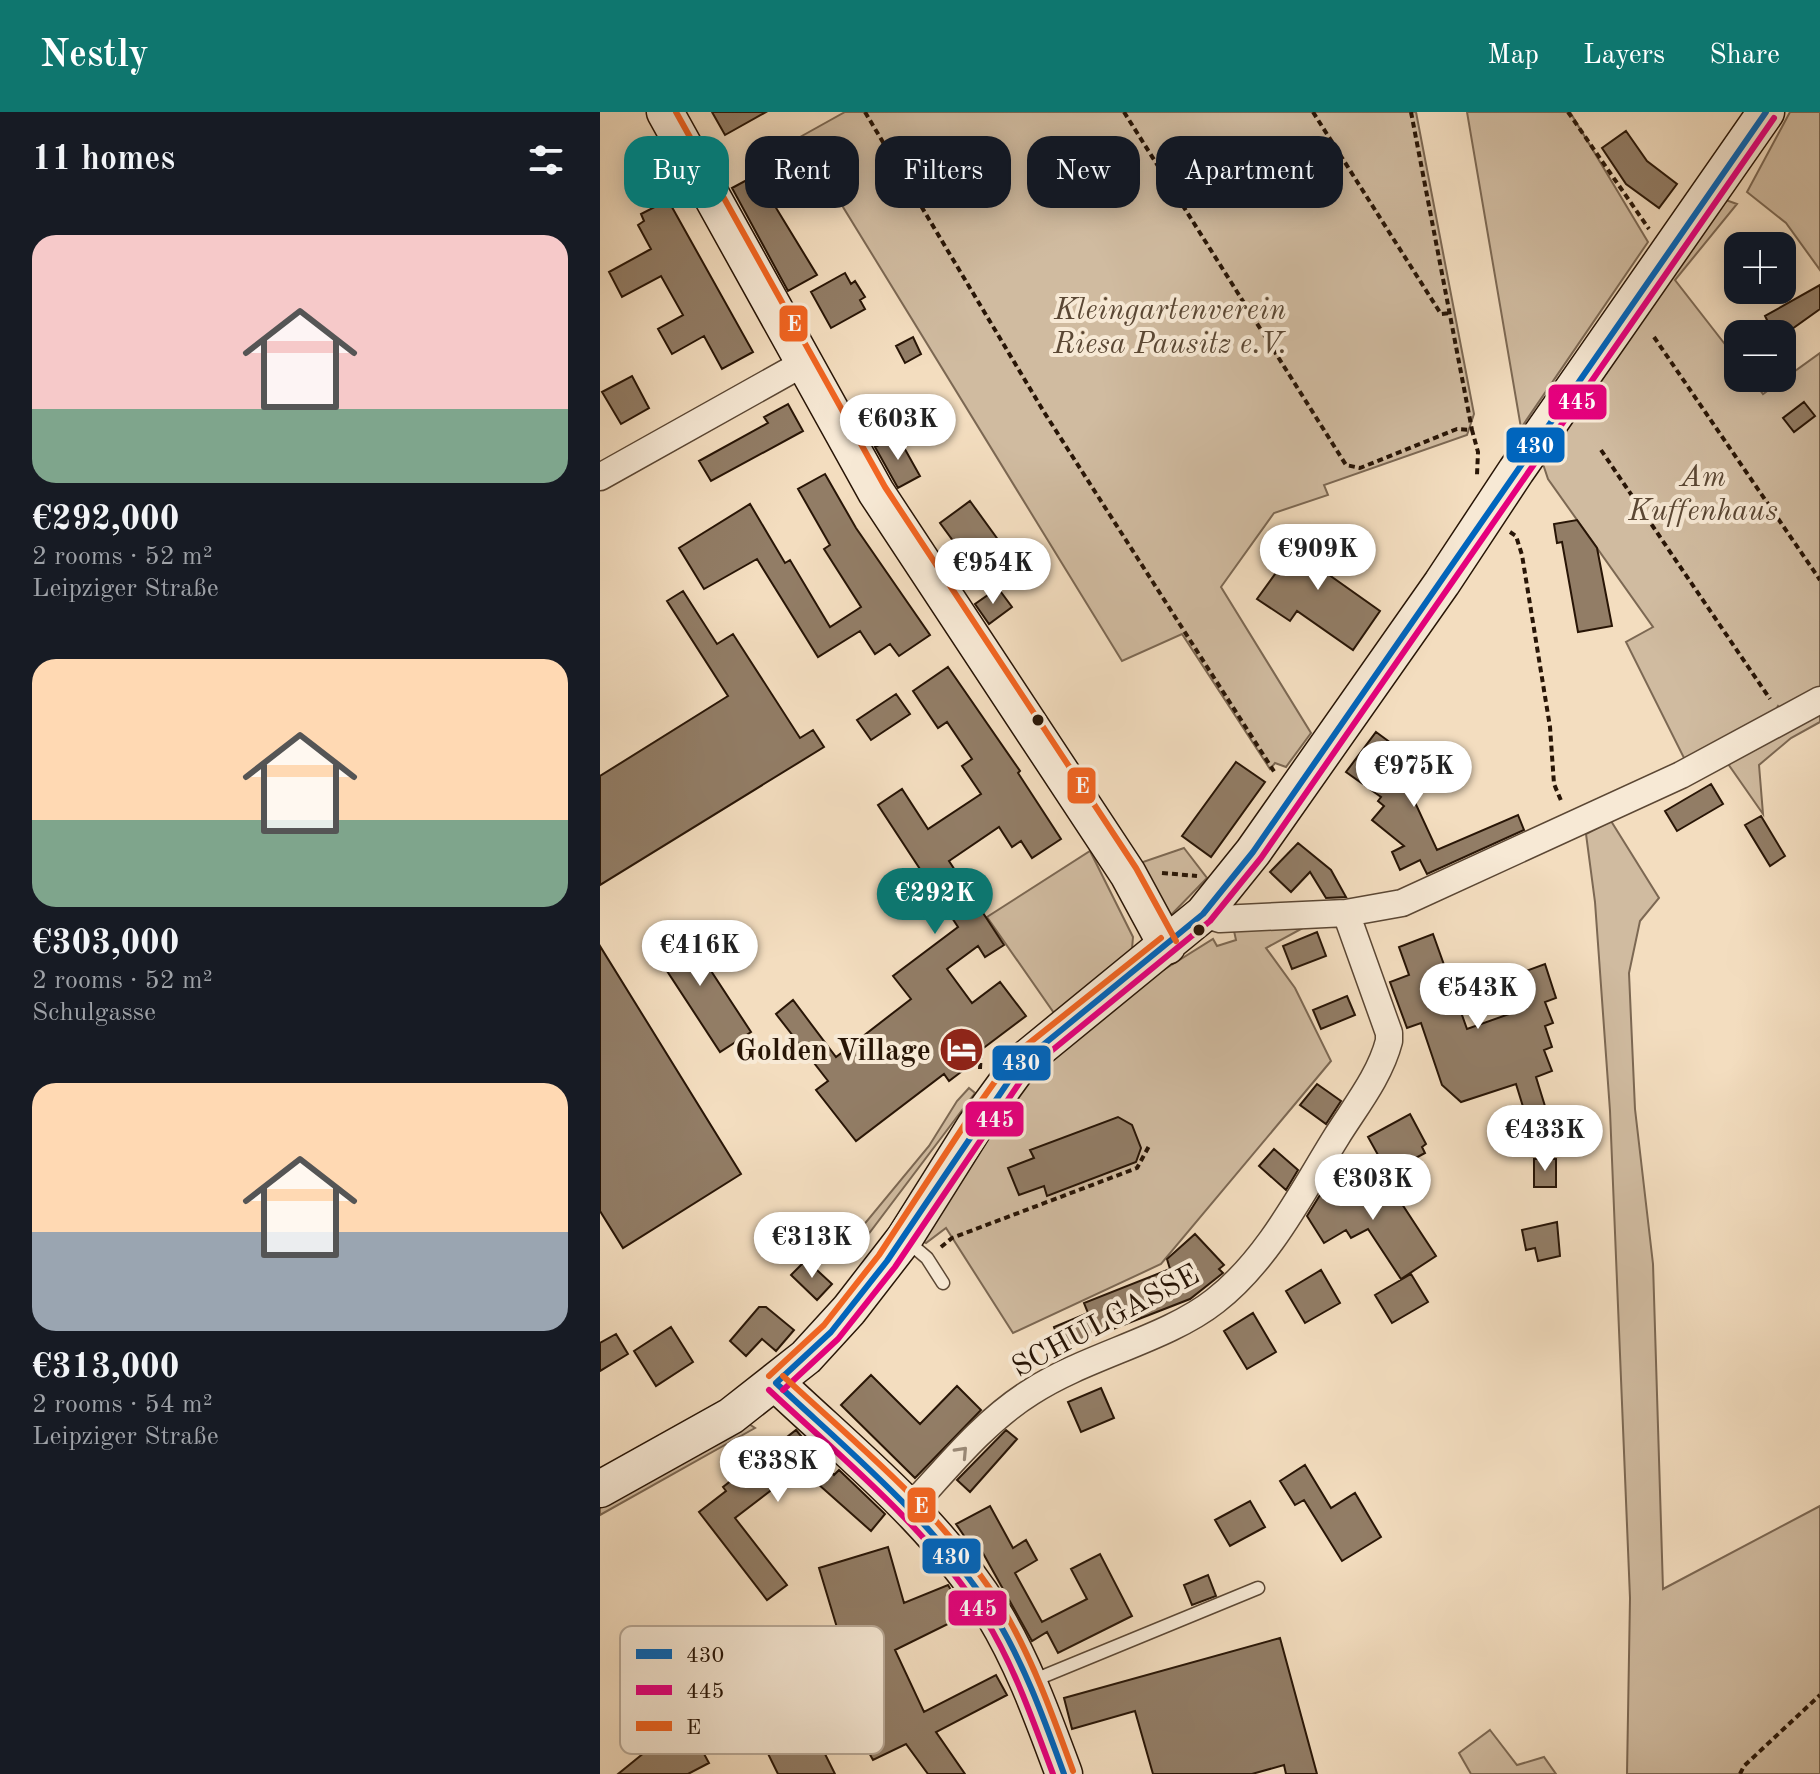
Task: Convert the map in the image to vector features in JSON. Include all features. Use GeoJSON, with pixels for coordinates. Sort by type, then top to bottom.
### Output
{"type":"FeatureCollection","features":[{"type":"Feature","properties":{"kind":"street"},"geometry":{"type":"LineString","coordinates":[[665,112],[802,364],[876,492],[1128,874],[1167,946]]}},
{"type":"Feature","properties":{"kind":"street"},"geometry":{"type":"LineString","coordinates":[[600,1489],[731,1416],[776,1383],[831,1332],[916,1248],[975,1126],[1021,1063],[1167,946],[1213,902],[1292,796],[1766,112]]}},
{"type":"Feature","properties":{"kind":"street"},"geometry":{"type":"LineString","coordinates":[[600,477],[802,364]]}},
{"type":"Feature","properties":{"kind":"street"},"geometry":{"type":"LineString","coordinates":[[1213,902],[1220,919],[1346,913],[1402,903],[1568,829],[1785,721],[1820,700]]}},
{"type":"Feature","properties":{"kind":"street","name":"SCHULGASSE"},"geometry":{"type":"LineString","coordinates":[[909,1509],[992,1420],[1031,1392],[1105,1354],[1192,1317],[1216,1301],[1259,1255],[1366,1090],[1389,1041],[1389,1033],[1346,913]]}},
{"type":"Feature","properties":{"kind":"street"},"geometry":{"type":"LineString","coordinates":[[776,1383],[909,1509],[966,1573],[993,1613],[1029,1682],[1064,1774]]}},
{"type":"Feature","properties":{"kind":"lane"},"geometry":{"type":"LineString","coordinates":[[916,1248],[943,1283]]}},
{"type":"Feature","properties":{"kind":"lane"},"geometry":{"type":"LineString","coordinates":[[1029,1682],[1258,1588]]}},
{"type":"Feature","properties":{"kind":"path"},"geometry":{"type":"LineString","coordinates":[[865,112],[1044,412],[1292,796]]}},
{"type":"Feature","properties":{"kind":"path"},"geometry":{"type":"LineString","coordinates":[[1124,112],[1346,465],[1360,468],[1457,429],[1472,430]]}},
{"type":"Feature","properties":{"kind":"path"},"geometry":{"type":"LineString","coordinates":[[1313,112],[1441,314],[1450,313]]}},
{"type":"Feature","properties":{"kind":"path"},"geometry":{"type":"LineString","coordinates":[[1411,112],[1478,452],[1476,493],[1485,517],[1516,536],[1522,555],[1550,727],[1554,784],[1568,829]]}},
{"type":"Feature","properties":{"kind":"path"},"geometry":{"type":"LineString","coordinates":[[1568,112],[1646,226],[1672,248]]}},
{"type":"Feature","properties":{"kind":"path"},"geometry":{"type":"LineString","coordinates":[[1654,337],[1820,580]]}},
{"type":"Feature","properties":{"kind":"path"},"geometry":{"type":"LineString","coordinates":[[1601,450],[1785,721]]}},
{"type":"Feature","properties":{"kind":"path"},"geometry":{"type":"LineString","coordinates":[[1128,874],[1143,872],[1207,877],[1213,902]]}},
{"type":"Feature","properties":{"kind":"path"},"geometry":{"type":"LineString","coordinates":[[979,1071],[981,1050]]}},
{"type":"Feature","properties":{"kind":"path"},"geometry":{"type":"LineString","coordinates":[[916,1248],[952,1238],[1137,1168],[1149,1146]]}},
{"type":"Feature","properties":{"kind":"path"},"geometry":{"type":"LineString","coordinates":[[1740,1774],[1744,1766],[1820,1695]]}},
{"type":"Feature","properties":{"kind":"green space","name":"Kleingartenverein Riesa Pausitz e.V."},"geometry":{"type":"Polygon","coordinates":[[[845,112],[1416,112],[1474,414],[1467,435],[1324,485],[1328,495],[1274,513],[1221,587],[1311,733],[1286,767],[1275,763],[1270,769],[1182,634],[1122,661],[844,208],[859,208],[859,136],[802,136],[845,112]]]}},
{"type":"Feature","properties":{"kind":"green space"},"geometry":{"type":"Polygon","coordinates":[[[1467,112],[1570,112],[1648,242],[1521,428],[1467,112]]]}},
{"type":"Feature","properties":{"kind":"green space"},"geometry":{"type":"Polygon","coordinates":[[[1790,112],[1820,112],[1820,270],[1796,237],[1796,232],[1747,192],[1790,112]]]}},
{"type":"Feature","properties":{"kind":"green space","name":"Am Kuffenhaus"},"geometry":{"type":"Polygon","coordinates":[[[1723,199],[1737,204],[1675,280],[1724,343],[1724,392],[1796,392],[1796,370],[1820,353],[1820,687],[1782,711],[1778,706],[1774,713],[1685,760],[1626,642],[1653,627],[1548,479],[1542,461],[1723,199]]]}},
{"type":"Feature","properties":{"kind":"green space"},"geometry":{"type":"Polygon","coordinates":[[[1820,709],[1820,722],[1791,738],[1759,765],[1763,814],[1726,761],[1820,709]]]}},
{"type":"Feature","properties":{"kind":"green space"},"geometry":{"type":"Polygon","coordinates":[[[1611,821],[1659,898],[1640,921],[1629,973],[1635,1109],[1653,1264],[1663,1589],[1820,1506],[1820,1774],[1627,1774],[1630,1598],[1610,1111],[1595,902],[1586,834],[1611,821]]]}},
{"type":"Feature","properties":{"kind":"green space"},"geometry":{"type":"Polygon","coordinates":[[[1184,848],[1207,878],[1171,915],[1140,863],[1184,848]]]}},
{"type":"Feature","properties":{"kind":"green space"},"geometry":{"type":"Polygon","coordinates":[[[1090,851],[1133,937],[1132,949],[1054,1013],[987,917],[1090,851]]]}},
{"type":"Feature","properties":{"kind":"green space"},"geometry":{"type":"Polygon","coordinates":[[[1312,923],[1266,948],[1295,988],[1331,1061],[1161,1264],[1013,1333],[946,1228],[926,1243],[922,1241],[941,1203],[1039,1067],[1141,984],[1213,939],[1217,946],[1236,940],[1234,931],[1312,923]]]}},
{"type":"Feature","properties":{"kind":"green space"},"geometry":{"type":"Polygon","coordinates":[[[969,1088],[975,1093],[858,1248],[852,1239],[929,1146],[957,1101],[969,1088]]]}},
{"type":"Feature","properties":{"kind":"green space"},"geometry":{"type":"Polygon","coordinates":[[[746,1422],[755,1428],[600,1515],[600,1501],[746,1422]]]}},
{"type":"Feature","properties":{"kind":"green space"},"geometry":{"type":"Polygon","coordinates":[[[1490,1730],[1517,1765],[1544,1757],[1556,1774],[1471,1774],[1459,1753],[1490,1730]]]}},
{"type":"Feature","properties":{"kind":"building"},"geometry":{"type":"Polygon","coordinates":[[[712,112],[766,112],[725,135],[712,112]]]}},
{"type":"Feature","properties":{"kind":"building"},"geometry":{"type":"Polygon","coordinates":[[[1626,131],[1647,161],[1677,184],[1659,208],[1626,184],[1602,148],[1626,131]]]}},
{"type":"Feature","properties":{"kind":"building"},"geometry":{"type":"Polygon","coordinates":[[[745,181],[745,208],[776,208],[817,275],[788,291],[732,188],[745,181]]]}},
{"type":"Feature","properties":{"kind":"building"},"geometry":{"type":"Polygon","coordinates":[[[653,208],[672,208],[753,352],[722,369],[704,336],[672,354],[658,329],[683,315],[661,276],[622,297],[609,272],[651,249],[638,225],[644,221],[641,214],[653,208]]]}},
{"type":"Feature","properties":{"kind":"building"},"geometry":{"type":"Polygon","coordinates":[[[845,273],[851,284],[855,281],[865,297],[860,300],[865,309],[831,328],[811,292],[845,273]]]}},
{"type":"Feature","properties":{"kind":"building"},"geometry":{"type":"Polygon","coordinates":[[[1820,285],[1820,309],[1796,326],[1796,320],[1767,320],[1765,316],[1786,304],[1796,304],[1796,299],[1820,285]]]}},
{"type":"Feature","properties":{"kind":"building"},"geometry":{"type":"Polygon","coordinates":[[[913,337],[921,354],[905,363],[896,346],[913,337]]]}},
{"type":"Feature","properties":{"kind":"building"},"geometry":{"type":"Polygon","coordinates":[[[632,376],[649,408],[621,424],[602,392],[632,376]]]}},
{"type":"Feature","properties":{"kind":"building"},"geometry":{"type":"Polygon","coordinates":[[[1804,402],[1815,416],[1794,432],[1783,418],[1804,402]]]}},
{"type":"Feature","properties":{"kind":"building"},"geometry":{"type":"Polygon","coordinates":[[[788,404],[803,431],[711,481],[699,461],[768,423],[764,417],[788,404]]]}},
{"type":"Feature","properties":{"kind":"building"},"geometry":{"type":"Polygon","coordinates":[[[897,435],[920,476],[898,488],[875,447],[897,435]]]}},
{"type":"Feature","properties":{"kind":"building"},"geometry":{"type":"Polygon","coordinates":[[[825,474],[856,528],[930,635],[899,656],[890,644],[875,654],[860,631],[818,657],[757,559],[704,589],[679,548],[750,504],[785,563],[790,560],[830,627],[861,607],[824,549],[830,545],[798,489],[825,474]]]}},
{"type":"Feature","properties":{"kind":"building"},"geometry":{"type":"Polygon","coordinates":[[[970,501],[999,541],[980,555],[973,545],[962,553],[940,523],[970,501]]]}},
{"type":"Feature","properties":{"kind":"building"},"geometry":{"type":"Polygon","coordinates":[[[1577,520],[1597,548],[1612,626],[1578,632],[1562,542],[1557,543],[1554,524],[1577,520]]]}},
{"type":"Feature","properties":{"kind":"building"},"geometry":{"type":"Polygon","coordinates":[[[1309,527],[1340,550],[1325,572],[1380,611],[1353,650],[1297,611],[1290,621],[1257,599],[1309,527]]]}},
{"type":"Feature","properties":{"kind":"building"},"geometry":{"type":"Polygon","coordinates":[[[998,588],[1012,607],[989,624],[975,604],[998,588]]]}},
{"type":"Feature","properties":{"kind":"building"},"geometry":{"type":"Polygon","coordinates":[[[683,591],[717,644],[733,634],[800,738],[813,730],[824,747],[600,885],[600,776],[728,696],[667,601],[683,591]]]}},
{"type":"Feature","properties":{"kind":"building"},"geometry":{"type":"Polygon","coordinates":[[[948,667],[1020,771],[1018,773],[1061,839],[1032,858],[1021,841],[1012,847],[999,827],[949,861],[1004,945],[985,957],[978,946],[947,969],[972,1003],[1000,982],[1026,1016],[961,1065],[965,1069],[949,1081],[944,1074],[856,1141],[816,1090],[828,1081],[776,1014],[793,1000],[836,1057],[911,999],[893,976],[958,927],[878,805],[902,789],[928,829],[981,794],[962,766],[972,759],[947,722],[938,728],[913,691],[948,667]]]}},
{"type":"Feature","properties":{"kind":"building"},"geometry":{"type":"Polygon","coordinates":[[[896,694],[910,714],[871,740],[857,720],[896,694]]]}},
{"type":"Feature","properties":{"kind":"building"},"geometry":{"type":"Polygon","coordinates":[[[1376,732],[1406,754],[1402,758],[1427,778],[1412,796],[1437,850],[1518,815],[1524,830],[1427,874],[1420,860],[1400,870],[1392,852],[1404,846],[1372,820],[1384,806],[1378,801],[1381,797],[1346,772],[1376,732]]]}},
{"type":"Feature","properties":{"kind":"building"},"geometry":{"type":"Polygon","coordinates":[[[1236,762],[1265,782],[1211,857],[1182,836],[1236,762]]]}},
{"type":"Feature","properties":{"kind":"building"},"geometry":{"type":"Polygon","coordinates":[[[1711,784],[1723,804],[1677,831],[1665,811],[1711,784]]]}},
{"type":"Feature","properties":{"kind":"building"},"geometry":{"type":"Polygon","coordinates":[[[1761,816],[1785,856],[1770,866],[1745,825],[1761,816]]]}},
{"type":"Feature","properties":{"kind":"building"},"geometry":{"type":"Polygon","coordinates":[[[1298,843],[1331,870],[1346,897],[1326,898],[1310,872],[1291,892],[1270,872],[1298,843]]]}},
{"type":"Feature","properties":{"kind":"building"},"geometry":{"type":"Polygon","coordinates":[[[681,925],[751,1032],[720,1052],[650,945],[681,925]]]}},
{"type":"Feature","properties":{"kind":"building"},"geometry":{"type":"Polygon","coordinates":[[[1317,932],[1326,956],[1292,969],[1283,946],[1317,932]]]}},
{"type":"Feature","properties":{"kind":"building"},"geometry":{"type":"Polygon","coordinates":[[[1433,934],[1467,1029],[1526,1008],[1515,975],[1545,964],[1556,998],[1545,1002],[1553,1023],[1545,1026],[1552,1047],[1544,1050],[1552,1071],[1536,1077],[1549,1119],[1529,1126],[1516,1084],[1461,1102],[1442,1085],[1421,1023],[1407,1028],[1390,982],[1409,975],[1399,947],[1433,934]]]}},
{"type":"Feature","properties":{"kind":"building"},"geometry":{"type":"Polygon","coordinates":[[[600,946],[741,1174],[623,1248],[600,1211],[600,946]]]}},
{"type":"Feature","properties":{"kind":"building"},"geometry":{"type":"Polygon","coordinates":[[[1347,996],[1355,1015],[1321,1029],[1313,1010],[1347,996]]]}},
{"type":"Feature","properties":{"kind":"building"},"geometry":{"type":"Polygon","coordinates":[[[1317,1084],[1341,1101],[1326,1124],[1300,1105],[1317,1084]]]}},
{"type":"Feature","properties":{"kind":"building"},"geometry":{"type":"Polygon","coordinates":[[[1410,1114],[1426,1144],[1422,1147],[1425,1153],[1388,1173],[1368,1137],[1410,1114]]]}},
{"type":"Feature","properties":{"kind":"building"},"geometry":{"type":"Polygon","coordinates":[[[1118,1117],[1132,1125],[1141,1148],[1136,1162],[1047,1196],[1044,1186],[1019,1195],[1008,1168],[1034,1158],[1030,1150],[1118,1117]]]}},
{"type":"Feature","properties":{"kind":"building"},"geometry":{"type":"Polygon","coordinates":[[[1274,1149],[1298,1170],[1286,1190],[1259,1166],[1274,1149]]]}},
{"type":"Feature","properties":{"kind":"building"},"geometry":{"type":"Polygon","coordinates":[[[1534,1159],[1556,1159],[1556,1187],[1534,1187],[1534,1159]]]}},
{"type":"Feature","properties":{"kind":"building"},"geometry":{"type":"Polygon","coordinates":[[[1381,1172],[1436,1256],[1401,1279],[1368,1229],[1351,1238],[1346,1230],[1324,1243],[1307,1216],[1328,1182],[1339,1199],[1381,1172]]]}},
{"type":"Feature","properties":{"kind":"building"},"geometry":{"type":"Polygon","coordinates":[[[1557,1222],[1560,1256],[1538,1261],[1535,1248],[1526,1250],[1522,1230],[1557,1222]]]}},
{"type":"Feature","properties":{"kind":"building"},"geometry":{"type":"Polygon","coordinates":[[[1195,1234],[1224,1265],[1219,1269],[1223,1273],[1190,1299],[1062,1349],[1054,1327],[1088,1313],[1084,1303],[1170,1269],[1167,1259],[1195,1234]]]}},
{"type":"Feature","properties":{"kind":"building"},"geometry":{"type":"Polygon","coordinates":[[[806,1260],[832,1284],[817,1300],[791,1275],[806,1260]]]}},
{"type":"Feature","properties":{"kind":"building"},"geometry":{"type":"Polygon","coordinates":[[[1321,1270],[1340,1303],[1305,1323],[1286,1291],[1321,1270]]]}},
{"type":"Feature","properties":{"kind":"building"},"geometry":{"type":"Polygon","coordinates":[[[1411,1274],[1428,1302],[1392,1323],[1375,1295],[1411,1274]]]}},
{"type":"Feature","properties":{"kind":"building"},"geometry":{"type":"Polygon","coordinates":[[[759,1307],[766,1307],[794,1330],[776,1351],[762,1339],[746,1356],[730,1341],[759,1307]]]}},
{"type":"Feature","properties":{"kind":"building"},"geometry":{"type":"Polygon","coordinates":[[[1253,1313],[1276,1352],[1247,1369],[1224,1331],[1253,1313]]]}},
{"type":"Feature","properties":{"kind":"building"},"geometry":{"type":"Polygon","coordinates":[[[671,1327],[693,1362],[656,1386],[634,1351],[671,1327]]]}},
{"type":"Feature","properties":{"kind":"building"},"geometry":{"type":"Polygon","coordinates":[[[616,1334],[628,1354],[600,1371],[600,1343],[616,1334]]]}},
{"type":"Feature","properties":{"kind":"building"},"geometry":{"type":"Polygon","coordinates":[[[871,1375],[920,1424],[957,1386],[981,1410],[915,1478],[841,1405],[871,1375]]]}},
{"type":"Feature","properties":{"kind":"building"},"geometry":{"type":"Polygon","coordinates":[[[1101,1388],[1114,1418],[1081,1432],[1068,1402],[1101,1388]]]}},
{"type":"Feature","properties":{"kind":"building"},"geometry":{"type":"Polygon","coordinates":[[[796,1430],[834,1475],[839,1470],[885,1514],[871,1531],[800,1468],[735,1518],[787,1585],[767,1600],[699,1512],[726,1491],[723,1487],[796,1430]]]}},
{"type":"Feature","properties":{"kind":"building"},"geometry":{"type":"Polygon","coordinates":[[[1006,1430],[1017,1439],[970,1492],[957,1480],[1006,1430]]]}},
{"type":"Feature","properties":{"kind":"building"},"geometry":{"type":"Polygon","coordinates":[[[1305,1465],[1331,1508],[1355,1493],[1381,1537],[1342,1561],[1304,1500],[1295,1505],[1280,1481],[1305,1465]]]}},
{"type":"Feature","properties":{"kind":"building"},"geometry":{"type":"Polygon","coordinates":[[[1250,1501],[1265,1527],[1230,1546],[1215,1520],[1250,1501]]]}},
{"type":"Feature","properties":{"kind":"building"},"geometry":{"type":"Polygon","coordinates":[[[990,1506],[1013,1548],[1026,1540],[1037,1560],[1015,1573],[1042,1622],[1087,1599],[1071,1569],[1100,1554],[1132,1616],[1058,1653],[1047,1632],[1032,1641],[979,1546],[973,1549],[956,1524],[990,1506]]]}},
{"type":"Feature","properties":{"kind":"building"},"geometry":{"type":"Polygon","coordinates":[[[888,1547],[904,1603],[948,1585],[966,1615],[895,1650],[924,1712],[996,1675],[1007,1695],[936,1732],[965,1774],[928,1774],[906,1744],[873,1760],[870,1754],[884,1754],[884,1626],[837,1626],[819,1568],[888,1547]]]}},
{"type":"Feature","properties":{"kind":"building"},"geometry":{"type":"Polygon","coordinates":[[[1208,1575],[1216,1596],[1192,1605],[1184,1585],[1208,1575]]]}},
{"type":"Feature","properties":{"kind":"building"},"geometry":{"type":"Polygon","coordinates":[[[1280,1638],[1317,1774],[1286,1774],[1284,1765],[1252,1774],[1153,1774],[1135,1711],[1072,1729],[1064,1698],[1280,1638]]]}},
{"type":"Feature","properties":{"kind":"building"},"geometry":{"type":"Polygon","coordinates":[[[643,1754],[704,1754],[709,1763],[688,1774],[618,1774],[643,1754]]]}},
{"type":"Feature","properties":{"kind":"building"},"geometry":{"type":"Polygon","coordinates":[[[768,1754],[825,1754],[835,1774],[778,1774],[768,1754]]]}},
{"type":"Feature","properties":{"kind":"transit line","name":"E"},"geometry":{"type":"LineString","coordinates":[[676,112],[885,487],[1136,868],[1176,941]]}},
{"type":"Feature","properties":{"kind":"transit line","name":"430"},"geometry":{"type":"LineString","coordinates":[[776,1383],[831,1332],[887,1261],[1021,1063],[1203,914],[1253,852],[1766,112]]}},
{"type":"Feature","properties":{"kind":"transit line","name":"445"},"geometry":{"type":"LineString","coordinates":[[783,1390],[838,1339],[895,1267],[1028,1070],[1210,921],[1261,858],[1774,118]]}},
{"type":"Feature","properties":{"kind":"transit line","name":"E"},"geometry":{"type":"LineString","coordinates":[[769,1376],[824,1325],[879,1255],[1013,1056],[1161,938]]}},
{"type":"Feature","properties":{"kind":"transit line","name":"E"},"geometry":{"type":"LineString","coordinates":[[783,1376],[901,1485],[981,1576],[1024,1648],[1073,1771]]}},
{"type":"Feature","properties":{"kind":"transit line","name":"430"},"geometry":{"type":"LineString","coordinates":[[776,1383],[892,1491],[970,1580],[993,1613],[1024,1671],[1064,1774]]}},
{"type":"Feature","properties":{"kind":"transit line","name":"445"},"geometry":{"type":"LineString","coordinates":[[769,1390],[884,1497],[962,1585],[1005,1654],[1053,1774]]}},
{"type":"Feature","properties":{"kind":"place","name":"Golden Village"},"geometry":{"type":"Point","coordinates":[962,1050]}}]}
